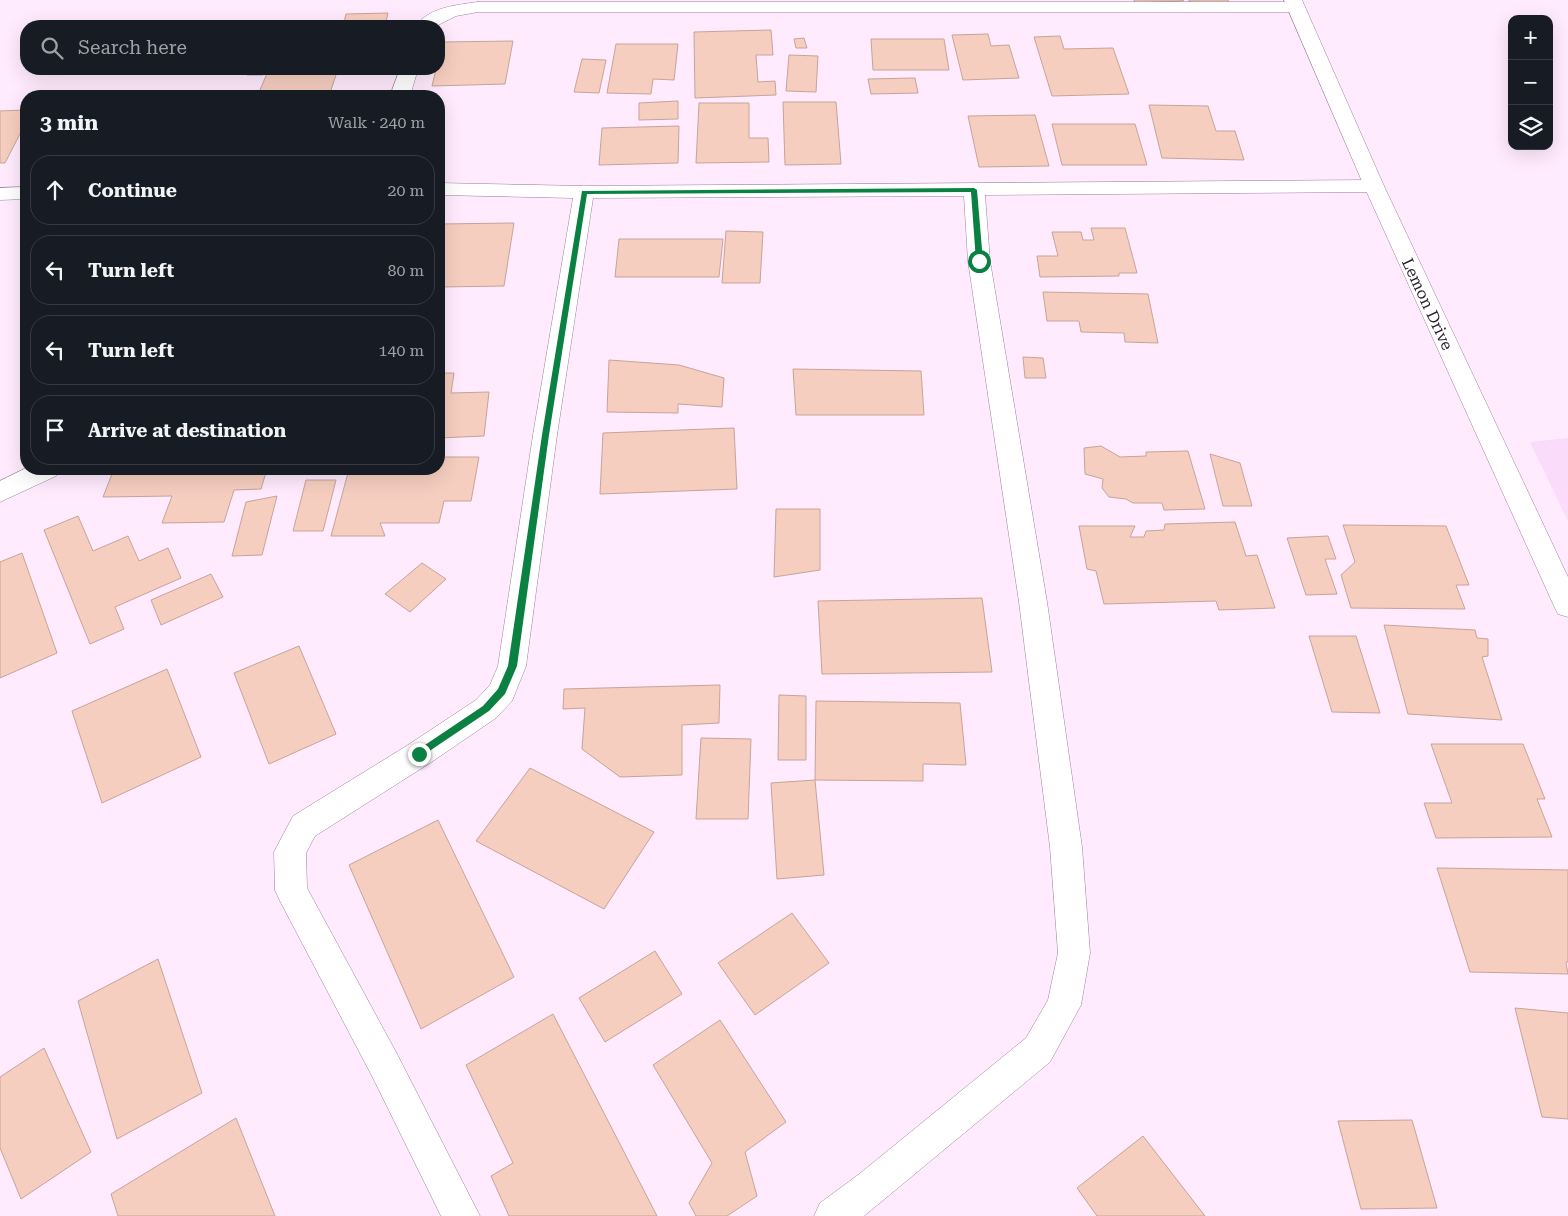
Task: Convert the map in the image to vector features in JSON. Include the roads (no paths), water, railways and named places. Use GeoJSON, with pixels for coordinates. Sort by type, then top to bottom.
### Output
{"type":"FeatureCollection","features":[{"type":"Feature","properties":{"kind":"street"},"geometry":{"type":"LineString","coordinates":[[431,20],[442,15],[478,7],[697,3],[1294,4]]}},
{"type":"Feature","properties":{"kind":"street","name":"Lemon Drive"},"geometry":{"type":"LineString","coordinates":[[1294,4],[1374,186],[1568,606]]}},
{"type":"Feature","properties":{"kind":"street"},"geometry":{"type":"LineString","coordinates":[[402,90],[407,75]]}},
{"type":"Feature","properties":{"kind":"street"},"geometry":{"type":"LineString","coordinates":[[445,189],[584,192],[1374,186]]}},
{"type":"Feature","properties":{"kind":"street"},"geometry":{"type":"LineString","coordinates":[[833,1216],[871,1188],[1038,1050],[1064,1004],[1074,953],[1065,837],[1033,602],[979,261],[974,190]]}},
{"type":"Feature","properties":{"kind":"street"},"geometry":{"type":"LineString","coordinates":[[461,1216],[385,1066],[292,890],[290,852],[304,826],[419,754],[486,709],[502,692],[512,666],[516,646],[545,435],[584,192]]}},
{"type":"Feature","properties":{"kind":"street"},"geometry":{"type":"LineString","coordinates":[[0,194],[20,193]]}},
{"type":"Feature","properties":{"kind":"street"},"geometry":{"type":"LineString","coordinates":[[0,492],[35,475]]}}]}
